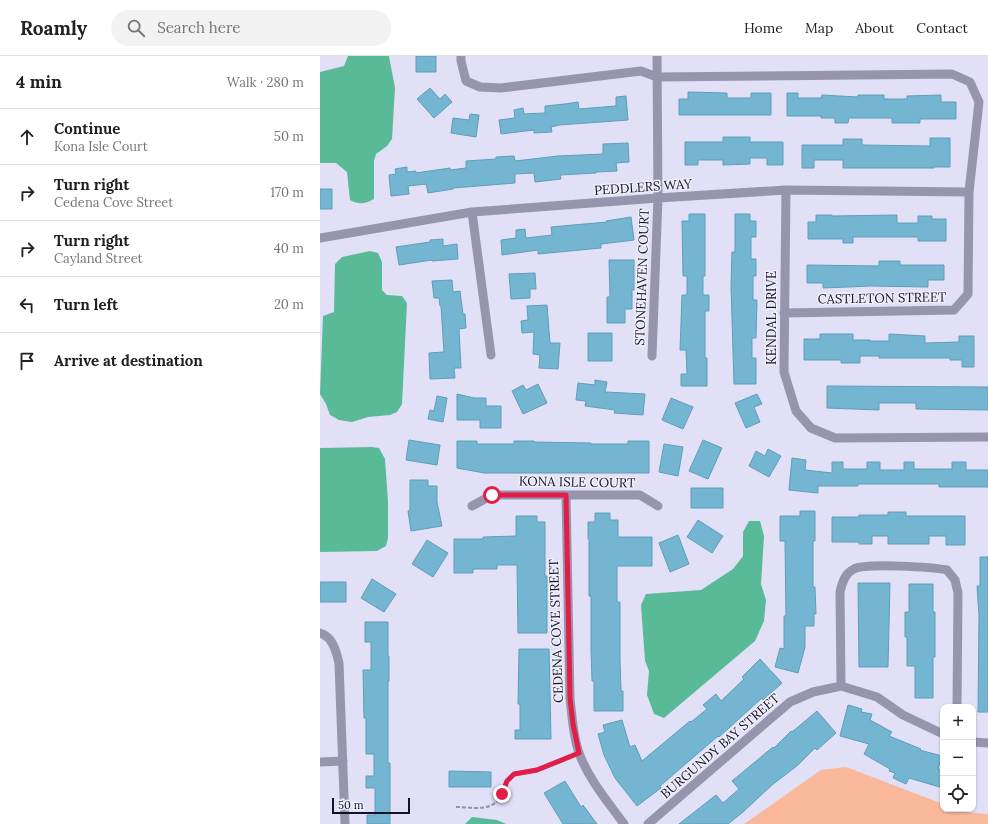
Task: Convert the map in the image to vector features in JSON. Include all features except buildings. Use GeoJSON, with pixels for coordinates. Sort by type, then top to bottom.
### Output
{"type":"FeatureCollection","features":[{"type":"Feature","properties":{"kind":"street","name":"CASTLETON STREET"},"geometry":{"type":"LineString","coordinates":[[461,56],[460,61],[466,81],[480,87],[501,88],[641,72],[657,77],[952,74],[970,82],[979,102],[969,192],[968,294],[954,310],[784,313]]}},
{"type":"Feature","properties":{"kind":"street","name":"STONEHAVEN COURT"},"geometry":{"type":"LineString","coordinates":[[652,356],[658,198],[657,56]]}},
{"type":"Feature","properties":{"kind":"street","name":"PEDDLERS WAY"},"geometry":{"type":"LineString","coordinates":[[320,238],[472,212],[658,198],[786,190],[969,192]]}},
{"type":"Feature","properties":{"kind":"street","name":"KENDAL DRIVE"},"geometry":{"type":"LineString","coordinates":[[786,190],[784,372],[796,412],[811,428],[835,438],[988,437]]}},
{"type":"Feature","properties":{"kind":"street"},"geometry":{"type":"LineString","coordinates":[[472,212],[491,355]]}},
{"type":"Feature","properties":{"kind":"street","name":"KONA ISLE COURT"},"geometry":{"type":"LineString","coordinates":[[472,506],[492,495],[640,495],[658,506]]}},
{"type":"Feature","properties":{"kind":"street","name":"CEDENA COVE STREET"},"geometry":{"type":"LineString","coordinates":[[566,495],[570,698],[573,724],[579,753],[592,779],[624,824]]}},
{"type":"Feature","properties":{"kind":"street"},"geometry":{"type":"LineString","coordinates":[[841,686],[840,592],[843,580],[854,569],[867,566],[934,567],[947,570],[955,580],[958,593],[957,704]]}},
{"type":"Feature","properties":{"kind":"street"},"geometry":{"type":"LineString","coordinates":[[320,633],[325,634],[333,644],[339,663],[345,824]]}},
{"type":"Feature","properties":{"kind":"street","name":"BURGUNDY BAY STREET"},"geometry":{"type":"LineString","coordinates":[[648,824],[790,702],[813,692],[841,686],[877,697],[903,715],[940,733]]}},
{"type":"Feature","properties":{"kind":"street"},"geometry":{"type":"LineString","coordinates":[[976,742],[988,743]]}},
{"type":"Feature","properties":{"kind":"street"},"geometry":{"type":"LineString","coordinates":[[320,762],[343,761]]}},
{"type":"Feature","properties":{"kind":"lane"},"geometry":{"type":"LineString","coordinates":[[514,774],[537,770],[579,753]]}},
{"type":"Feature","properties":{"kind":"path"},"geometry":{"type":"LineString","coordinates":[[456,807],[492,806],[502,794],[507,781],[514,774]]}},
{"type":"Feature","properties":{"kind":"shaded area"},"geometry":{"type":"Polygon","coordinates":[[[348,56],[389,56],[395,88],[392,139],[387,146],[376,154],[374,161],[374,199],[362,203],[356,203],[350,200],[347,172],[336,163],[320,163],[320,72],[344,66],[348,56]]]}},
{"type":"Feature","properties":{"kind":"shaded area"},"geometry":{"type":"Polygon","coordinates":[[[370,251],[378,253],[382,262],[382,290],[387,295],[402,296],[407,303],[402,404],[397,412],[390,415],[368,417],[352,422],[339,420],[330,415],[320,394],[323,316],[334,312],[335,264],[342,257],[370,251]]]}},
{"type":"Feature","properties":{"kind":"shaded area"},"geometry":{"type":"Polygon","coordinates":[[[320,448],[379,448],[385,459],[388,502],[388,538],[386,546],[377,551],[320,552],[320,448]]]}},
{"type":"Feature","properties":{"kind":"shaded area"},"geometry":{"type":"Polygon","coordinates":[[[749,521],[760,521],[764,536],[761,584],[766,600],[764,621],[755,641],[664,718],[654,714],[647,695],[649,671],[645,661],[641,605],[646,594],[701,590],[733,569],[743,556],[743,532],[749,521]]]}},
{"type":"Feature","properties":{"kind":"shaded area"},"geometry":{"type":"Polygon","coordinates":[[[846,767],[940,803],[940,812],[988,814],[988,824],[744,824],[821,770],[846,767]]]}},
{"type":"Feature","properties":{"kind":"shaded area"},"geometry":{"type":"Polygon","coordinates":[[[472,817],[497,820],[506,824],[465,824],[472,817]]]}},
{"type":"Feature","properties":{"kind":"route"},"geometry":{"type":"LineString","coordinates":[[492,495],[566,495],[570,698],[573,724],[579,753],[537,770],[514,774],[507,781],[502,794]]}}]}
